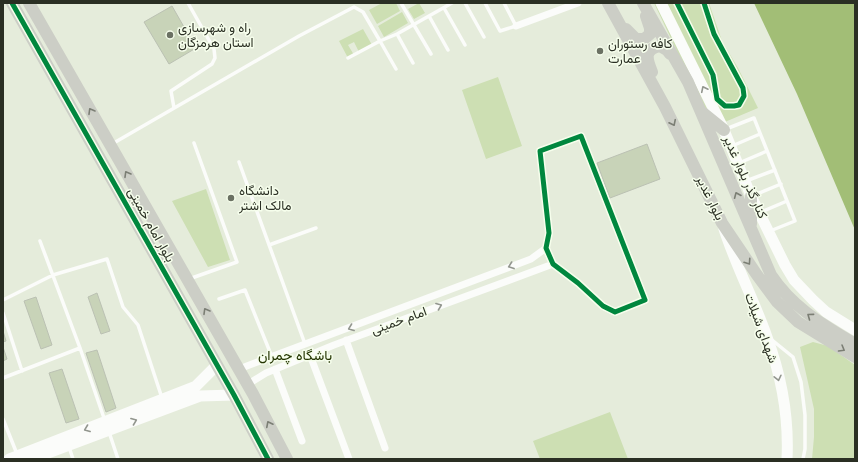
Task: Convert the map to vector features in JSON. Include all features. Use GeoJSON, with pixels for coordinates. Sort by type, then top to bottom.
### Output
{"type":"FeatureCollection","features":[{"type":"Feature","properties":{"kind":"main road","name":"بلوار امام خمینی"},"geometry":{"type":"LineString","coordinates":[[12,3],[234,394],[268,459]]}},
{"type":"Feature","properties":{"kind":"main road","name":"بلوار امام خمینی"},"geometry":{"type":"LineString","coordinates":[[30,3],[248,384],[287,459]]}},
{"type":"Feature","properties":{"kind":"main road"},"geometry":{"type":"LineString","coordinates":[[609,4],[628,32],[636,39],[644,39],[650,34],[650,28],[642,3]]}},
{"type":"Feature","properties":{"kind":"main road","name":"بلوار غدیر"},"geometry":{"type":"LineString","coordinates":[[642,3],[688,82],[768,268],[786,295],[808,315],[855,344]]}},
{"type":"Feature","properties":{"kind":"main road","name":"بلوار غدیر"},"geometry":{"type":"LineString","coordinates":[[609,4],[661,100],[722,223],[764,286],[786,311],[809,330],[855,357]]}},
{"type":"Feature","properties":{"kind":"main road"},"geometry":{"type":"LineString","coordinates":[[661,100],[647,57],[649,51],[654,47],[660,46],[667,50],[688,82]]}},
{"type":"Feature","properties":{"kind":"main road"},"geometry":{"type":"LineString","coordinates":[[701,112],[724,130]]}},
{"type":"Feature","properties":{"kind":"main road"},"geometry":{"type":"LineString","coordinates":[[98,153],[111,144]]}},
{"type":"Feature","properties":{"kind":"main road"},"geometry":{"type":"LineString","coordinates":[[751,230],[752,196]]}},
{"type":"Feature","properties":{"kind":"street"},"geometry":{"type":"LineString","coordinates":[[516,26],[578,3]]}},
{"type":"Feature","properties":{"kind":"street","name":"کنار گذر بلوار غدیر"},"geometry":{"type":"LineString","coordinates":[[661,3],[724,130],[745,181],[785,265],[794,280],[813,300],[826,312],[855,330]]}},
{"type":"Feature","properties":{"kind":"street"},"geometry":{"type":"LineString","coordinates":[[581,136],[645,300],[615,312],[603,306],[578,283],[553,264],[546,248],[548,233],[540,152],[581,136]]}},
{"type":"Feature","properties":{"kind":"street","name":"شهدای شیلات"},"geometry":{"type":"LineString","coordinates":[[722,223],[738,271],[767,337],[784,407],[787,459]]}},
{"type":"Feature","properties":{"kind":"street"},"geometry":{"type":"LineString","coordinates":[[239,369],[373,320],[531,259],[546,248]]}},
{"type":"Feature","properties":{"kind":"street","name":"امام خمینی"},"geometry":{"type":"LineString","coordinates":[[248,384],[266,373],[310,354],[553,264]]}},
{"type":"Feature","properties":{"kind":"street"},"geometry":{"type":"LineString","coordinates":[[498,272],[502,282]]}},
{"type":"Feature","properties":{"kind":"street"},"geometry":{"type":"LineString","coordinates":[[457,287],[462,297]]}},
{"type":"Feature","properties":{"kind":"street"},"geometry":{"type":"LineString","coordinates":[[416,303],[420,313]]}},
{"type":"Feature","properties":{"kind":"street"},"geometry":{"type":"LineString","coordinates":[[373,320],[376,329]]}},
{"type":"Feature","properties":{"kind":"street"},"geometry":{"type":"LineString","coordinates":[[332,335],[336,344]]}},
{"type":"Feature","properties":{"kind":"street"},"geometry":{"type":"LineString","coordinates":[[346,340],[385,448]]}},
{"type":"Feature","properties":{"kind":"street"},"geometry":{"type":"LineString","coordinates":[[281,354],[285,365]]}},
{"type":"Feature","properties":{"kind":"street"},"geometry":{"type":"LineString","coordinates":[[310,354],[350,459]]}},
{"type":"Feature","properties":{"kind":"street"},"geometry":{"type":"LineString","coordinates":[[23,457],[164,404],[196,386],[217,365]]}},
{"type":"Feature","properties":{"kind":"street"},"geometry":{"type":"LineString","coordinates":[[275,369],[302,441]]}},
{"type":"Feature","properties":{"kind":"street"},"geometry":{"type":"LineString","coordinates":[[164,404],[200,396],[234,394]]}},
{"type":"Feature","properties":{"kind":"street"},"geometry":{"type":"LineString","coordinates":[[23,457],[68,445],[107,426]]}},
{"type":"Feature","properties":{"kind":"lane"},"geometry":{"type":"LineString","coordinates":[[174,108],[171,92],[212,64],[215,58],[214,49],[188,3]]}},
{"type":"Feature","properties":{"kind":"lane"},"geometry":{"type":"LineString","coordinates":[[401,3],[431,54]]}},
{"type":"Feature","properties":{"kind":"lane"},"geometry":{"type":"LineString","coordinates":[[465,3],[484,37]]}},
{"type":"Feature","properties":{"kind":"lane"},"geometry":{"type":"LineString","coordinates":[[485,3],[500,30],[516,26],[504,3]]}},
{"type":"Feature","properties":{"kind":"lane"},"geometry":{"type":"LineString","coordinates":[[348,58],[414,25],[449,4]]}},
{"type":"Feature","properties":{"kind":"lane"},"geometry":{"type":"LineString","coordinates":[[111,144],[299,36],[354,7],[363,12],[396,69]]}},
{"type":"Feature","properties":{"kind":"lane"},"geometry":{"type":"LineString","coordinates":[[444,8],[465,45]]}},
{"type":"Feature","properties":{"kind":"lane"},"geometry":{"type":"LineString","coordinates":[[430,16],[448,50]]}},
{"type":"Feature","properties":{"kind":"lane"},"geometry":{"type":"LineString","coordinates":[[397,34],[413,63]]}},
{"type":"Feature","properties":{"kind":"lane"},"geometry":{"type":"LineString","coordinates":[[724,130],[754,118],[796,221],[769,231]]}},
{"type":"Feature","properties":{"kind":"lane"},"geometry":{"type":"LineString","coordinates":[[731,146],[760,134]]}},
{"type":"Feature","properties":{"kind":"lane"},"geometry":{"type":"LineString","coordinates":[[188,279],[237,262],[194,143]]}},
{"type":"Feature","properties":{"kind":"lane"},"geometry":{"type":"LineString","coordinates":[[738,164],[767,151]]}},
{"type":"Feature","properties":{"kind":"lane"},"geometry":{"type":"LineString","coordinates":[[239,162],[305,345]]}},
{"type":"Feature","properties":{"kind":"lane"},"geometry":{"type":"LineString","coordinates":[[745,181],[775,170]]}},
{"type":"Feature","properties":{"kind":"lane"},"geometry":{"type":"LineString","coordinates":[[752,196],[781,184]]}},
{"type":"Feature","properties":{"kind":"lane"},"geometry":{"type":"LineString","coordinates":[[760,213],[787,201]]}},
{"type":"Feature","properties":{"kind":"lane"},"geometry":{"type":"LineString","coordinates":[[269,245],[316,228]]}},
{"type":"Feature","properties":{"kind":"lane"},"geometry":{"type":"LineString","coordinates":[[40,241],[80,348],[118,459]]}},
{"type":"Feature","properties":{"kind":"lane"},"geometry":{"type":"LineString","coordinates":[[3,300],[53,275],[107,259],[123,307],[138,325],[164,404]]}},
{"type":"Feature","properties":{"kind":"lane"},"geometry":{"type":"LineString","coordinates":[[219,299],[245,290],[272,358]]}},
{"type":"Feature","properties":{"kind":"lane"},"geometry":{"type":"LineString","coordinates":[[3,313],[22,371]]}},
{"type":"Feature","properties":{"kind":"lane"},"geometry":{"type":"LineString","coordinates":[[767,337],[793,357],[801,382],[805,415],[805,449],[803,459]]}},
{"type":"Feature","properties":{"kind":"lane"},"geometry":{"type":"LineString","coordinates":[[3,378],[80,348]]}},
{"type":"Feature","properties":{"kind":"lane"},"geometry":{"type":"LineString","coordinates":[[3,419],[23,457]]}},
{"type":"Feature","properties":{"kind":"lane"},"geometry":{"type":"LineString","coordinates":[[68,445],[73,459]]}},
{"type":"Feature","properties":{"kind":"shaded area"},"geometry":{"type":"Polygon","coordinates":[[[382,3],[396,3],[400,11],[377,24],[369,10],[382,3]]]}},
{"type":"Feature","properties":{"kind":"shaded area"},"geometry":{"type":"Polygon","coordinates":[[[419,3],[425,13],[414,19],[408,9],[419,3]]]}},
{"type":"Feature","properties":{"kind":"shaded area"},"geometry":{"type":"Polygon","coordinates":[[[654,3],[709,3],[722,41],[738,68],[758,108],[713,127],[654,3]]]}},
{"type":"Feature","properties":{"kind":"shaded area"},"geometry":{"type":"Polygon","coordinates":[[[754,3],[855,3],[855,230],[797,94],[754,3]]]}},
{"type":"Feature","properties":{"kind":"shaded area"},"geometry":{"type":"Polygon","coordinates":[[[402,12],[408,23],[384,37],[378,26],[402,12]]]}},
{"type":"Feature","properties":{"kind":"shaded area"},"geometry":{"type":"Polygon","coordinates":[[[363,29],[372,45],[359,52],[354,42],[348,45],[354,55],[348,58],[339,41],[363,29]]]}},
{"type":"Feature","properties":{"kind":"shaded area"},"geometry":{"type":"Polygon","coordinates":[[[498,77],[522,146],[486,159],[462,90],[498,77]]]}},
{"type":"Feature","properties":{"kind":"shaded area"},"geometry":{"type":"Polygon","coordinates":[[[206,189],[230,260],[208,267],[172,201],[206,189]]]}},
{"type":"Feature","properties":{"kind":"shaded area"},"geometry":{"type":"Polygon","coordinates":[[[813,342],[828,346],[855,365],[855,459],[812,459],[814,409],[800,347],[813,342]]]}},
{"type":"Feature","properties":{"kind":"shaded area"},"geometry":{"type":"Polygon","coordinates":[[[610,412],[628,459],[540,459],[533,441],[610,412]]]}},
{"type":"Feature","properties":{"kind":"building","name":"راه و شهرسازی استان هرمزگان"},"geometry":{"type":"Polygon","coordinates":[[[172,6],[196,48],[169,64],[144,22],[172,6]]]}},
{"type":"Feature","properties":{"kind":"building"},"geometry":{"type":"Polygon","coordinates":[[[647,144],[660,179],[610,198],[597,163],[647,144]]]}},
{"type":"Feature","properties":{"kind":"building"},"geometry":{"type":"Polygon","coordinates":[[[97,293],[110,331],[101,334],[88,297],[97,293]]]}},
{"type":"Feature","properties":{"kind":"building"},"geometry":{"type":"Polygon","coordinates":[[[36,297],[52,345],[41,349],[24,301],[36,297]]]}},
{"type":"Feature","properties":{"kind":"building"},"geometry":{"type":"Polygon","coordinates":[[[3,331],[6,341],[3,342],[3,331]]]}},
{"type":"Feature","properties":{"kind":"building"},"geometry":{"type":"Polygon","coordinates":[[[3,347],[7,359],[3,361],[3,347]]]}},
{"type":"Feature","properties":{"kind":"building"},"geometry":{"type":"Polygon","coordinates":[[[97,350],[116,408],[106,412],[86,353],[97,350]]]}},
{"type":"Feature","properties":{"kind":"building"},"geometry":{"type":"Polygon","coordinates":[[[62,369],[79,419],[66,423],[49,373],[62,369]]]}},
{"type":"Feature","properties":{"kind":"cycle path"},"geometry":{"type":"LineString","coordinates":[[12,3],[234,395],[268,459]]}},
{"type":"Feature","properties":{"kind":"cycle path"},"geometry":{"type":"LineString","coordinates":[[677,3],[713,75],[717,99],[725,106],[739,105],[744,96],[743,88],[714,34],[704,3]]}},
{"type":"Feature","properties":{"kind":"cycle path"},"geometry":{"type":"LineString","coordinates":[[581,136],[645,300],[615,312],[603,306],[578,283],[553,264],[546,248],[549,233],[540,151],[581,136]]}},
{"type":"Feature","properties":{"kind":"place","name":"راه و شهرسازی استان هرمزگان"},"geometry":{"type":"Point","coordinates":[170,35]}},
{"type":"Feature","properties":{"kind":"place","name":"کافه رستوران عمارت"},"geometry":{"type":"Point","coordinates":[600,51]}},
{"type":"Feature","properties":{"kind":"place","name":"دانشگاه مالک اشتر"},"geometry":{"type":"Point","coordinates":[231,198]}},
{"type":"Feature","properties":{"kind":"district","name":"باشگاه چمران"},"geometry":{"type":"Point","coordinates":[295,355]}}]}
